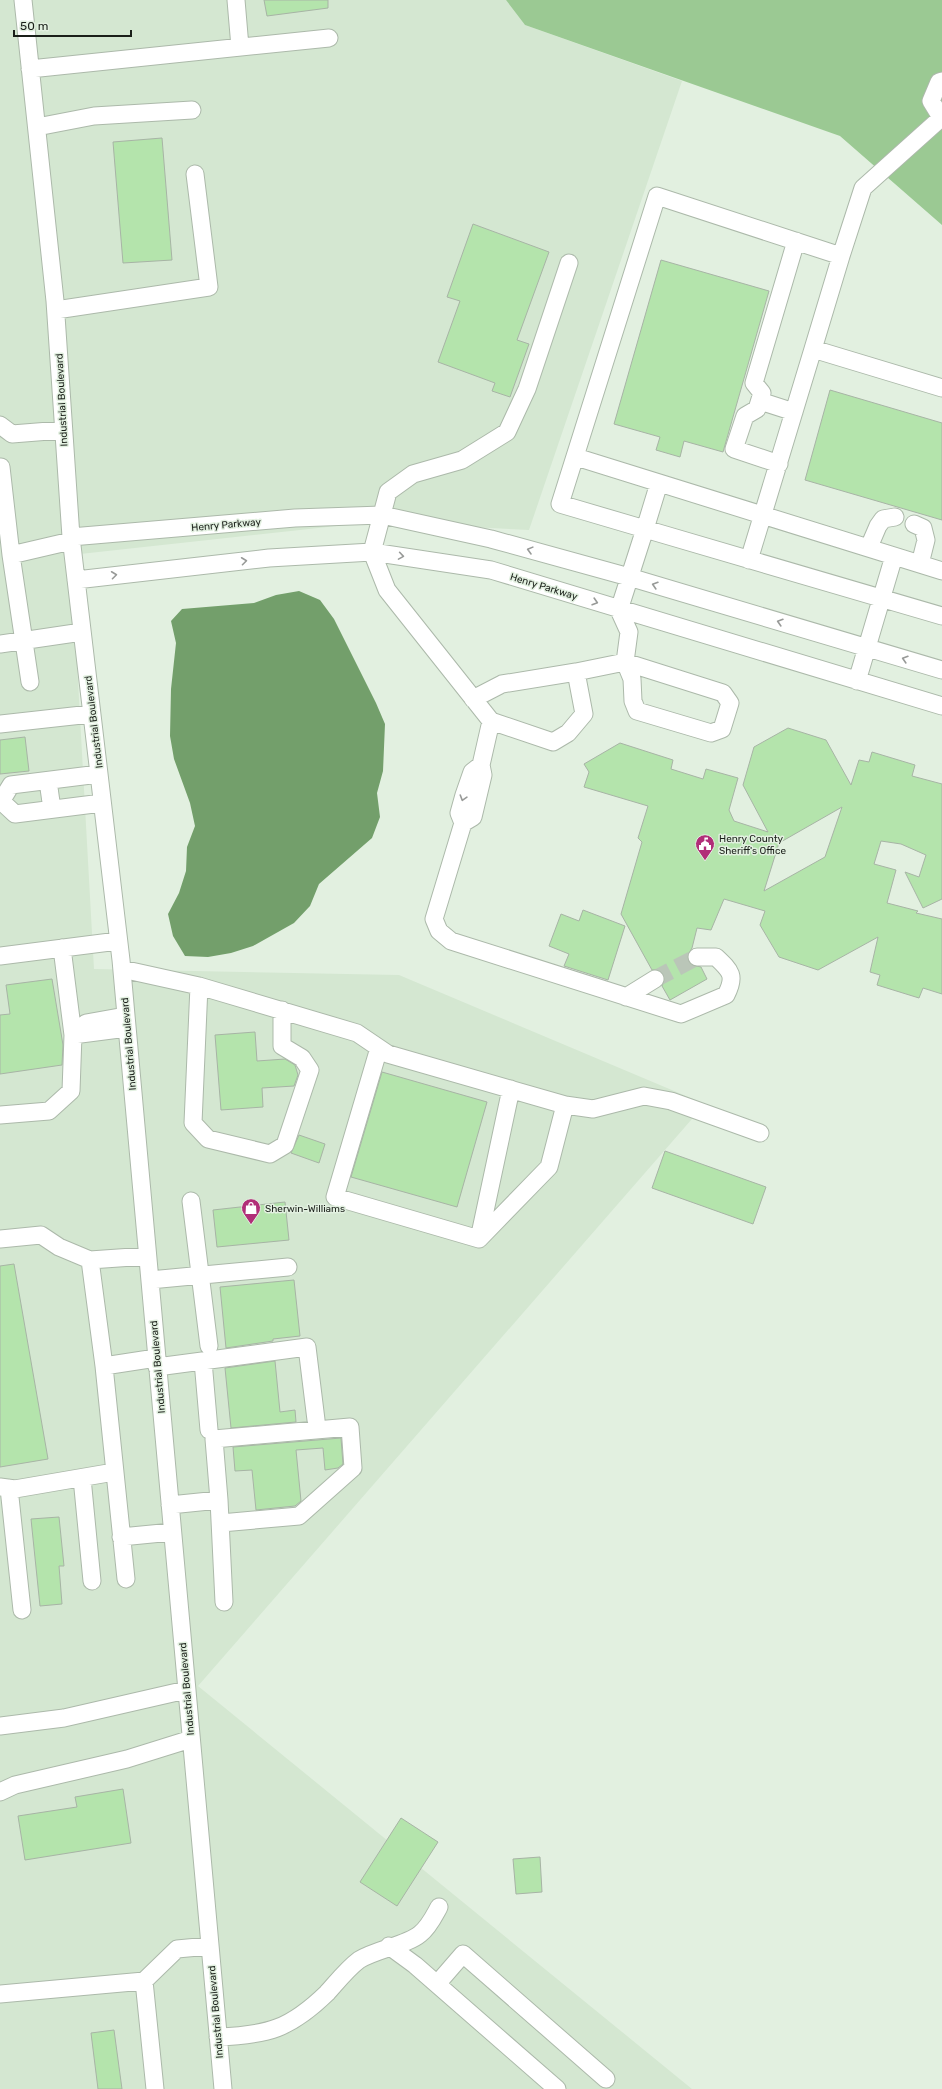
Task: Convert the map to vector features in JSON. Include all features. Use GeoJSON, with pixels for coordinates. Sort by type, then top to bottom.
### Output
{"type":"FeatureCollection","features":[{"type":"Feature","properties":{"kind":"street","name":"Industrial Boulevard"},"geometry":{"type":"LineString","coordinates":[[23,0],[56,310],[62,430],[71,539],[122,969],[223,2089]]}},
{"type":"Feature","properties":{"kind":"street"},"geometry":{"type":"LineString","coordinates":[[236,0],[240,47]]}},
{"type":"Feature","properties":{"kind":"street"},"geometry":{"type":"LineString","coordinates":[[30,69],[329,38]]}},
{"type":"Feature","properties":{"kind":"street"},"geometry":{"type":"LineString","coordinates":[[749,560],[863,188],[942,119],[931,101],[939,82],[942,81]]}},
{"type":"Feature","properties":{"kind":"street"},"geometry":{"type":"LineString","coordinates":[[37,127],[94,116],[192,110]]}},
{"type":"Feature","properties":{"kind":"street"},"geometry":{"type":"LineString","coordinates":[[56,310],[209,286],[195,174]]}},
{"type":"Feature","properties":{"kind":"street"},"geometry":{"type":"LineString","coordinates":[[841,256],[657,196],[560,504],[942,616]]}},
{"type":"Feature","properties":{"kind":"street"},"geometry":{"type":"LineString","coordinates":[[779,464],[734,449],[745,416],[757,409],[760,401],[762,393],[754,383],[796,241]]}},
{"type":"Feature","properties":{"kind":"street"},"geometry":{"type":"LineString","coordinates":[[569,263],[527,389],[507,432],[462,460],[413,474],[388,492],[372,552],[387,590],[491,721],[553,742],[568,733],[584,714],[576,672]]}},
{"type":"Feature","properties":{"kind":"street"},"geometry":{"type":"LineString","coordinates":[[813,350],[942,388]]}},
{"type":"Feature","properties":{"kind":"street"},"geometry":{"type":"LineString","coordinates":[[760,401],[794,412]]}},
{"type":"Feature","properties":{"kind":"street"},"geometry":{"type":"LineString","coordinates":[[0,425],[12,434],[62,430]]}},
{"type":"Feature","properties":{"kind":"street"},"geometry":{"type":"LineString","coordinates":[[576,457],[870,547],[942,571]]}},
{"type":"Feature","properties":{"kind":"street"},"geometry":{"type":"LineString","coordinates":[[1,467],[11,555],[25,640],[30,682]]}},
{"type":"Feature","properties":{"kind":"street"},"geometry":{"type":"LineString","coordinates":[[473,699],[502,684],[576,672],[625,662],[723,693],[730,703],[722,729],[711,733],[637,710],[633,702],[632,679],[625,662],[629,632],[619,610],[659,483]]}},
{"type":"Feature","properties":{"kind":"street","name":"Henry Parkway"},"geometry":{"type":"LineString","coordinates":[[11,555],[71,539],[296,518],[382,515],[491,539],[942,670]]}},
{"type":"Feature","properties":{"kind":"street"},"geometry":{"type":"LineString","coordinates":[[870,547],[878,526],[883,519],[895,518]]}},
{"type":"Feature","properties":{"kind":"street"},"geometry":{"type":"LineString","coordinates":[[914,524],[923,528],[926,540],[920,564]]}},
{"type":"Feature","properties":{"kind":"street","name":"Henry Parkway"},"geometry":{"type":"LineString","coordinates":[[76,580],[269,558],[372,552],[491,570],[619,610],[942,706]]}},
{"type":"Feature","properties":{"kind":"street"},"geometry":{"type":"LineString","coordinates":[[857,681],[880,598],[894,556]]}},
{"type":"Feature","properties":{"kind":"street"},"geometry":{"type":"LineString","coordinates":[[0,644],[82,632]]}},
{"type":"Feature","properties":{"kind":"street"},"geometry":{"type":"LineString","coordinates":[[0,724],[92,714]]}},
{"type":"Feature","properties":{"kind":"street"},"geometry":{"type":"LineString","coordinates":[[491,721],[481,765],[472,772],[459,813],[463,823],[434,919],[439,931],[452,941],[681,1014],[726,996],[732,984],[729,969],[716,957],[697,957]]}},
{"type":"Feature","properties":{"kind":"street"},"geometry":{"type":"LineString","coordinates":[[99,774],[11,785],[1,800],[15,814],[102,803]]}},
{"type":"Feature","properties":{"kind":"street"},"geometry":{"type":"LineString","coordinates":[[48,781],[52,809]]}},
{"type":"Feature","properties":{"kind":"street"},"geometry":{"type":"LineString","coordinates":[[0,956],[118,941]]}},
{"type":"Feature","properties":{"kind":"street"},"geometry":{"type":"LineString","coordinates":[[0,1115],[49,1111],[71,1091],[72,1030],[62,948]]}},
{"type":"Feature","properties":{"kind":"street"},"geometry":{"type":"LineString","coordinates":[[122,969],[199,986],[357,1033],[388,1054],[565,1105],[593,1109],[644,1096],[671,1101],[760,1133]]}},
{"type":"Feature","properties":{"kind":"street"},"geometry":{"type":"LineString","coordinates":[[626,997],[655,979]]}},
{"type":"Feature","properties":{"kind":"street"},"geometry":{"type":"LineString","coordinates":[[199,986],[193,1123],[208,1139],[270,1154],[285,1145],[310,1070],[302,1058],[282,1046],[282,1010]]}},
{"type":"Feature","properties":{"kind":"street"},"geometry":{"type":"LineString","coordinates":[[72,1030],[126,1022]]}},
{"type":"Feature","properties":{"kind":"street"},"geometry":{"type":"LineString","coordinates":[[379,1048],[335,1197],[479,1239]]}},
{"type":"Feature","properties":{"kind":"street"},"geometry":{"type":"LineString","coordinates":[[479,1239],[512,1089]]}},
{"type":"Feature","properties":{"kind":"street"},"geometry":{"type":"LineString","coordinates":[[479,1239],[549,1167],[565,1105]]}},
{"type":"Feature","properties":{"kind":"street"},"geometry":{"type":"LineString","coordinates":[[190,1201],[206,1354],[209,1430]]}},
{"type":"Feature","properties":{"kind":"street"},"geometry":{"type":"LineString","coordinates":[[0,1239],[41,1235],[59,1247],[90,1260],[147,1256]]}},
{"type":"Feature","properties":{"kind":"street"},"geometry":{"type":"LineString","coordinates":[[90,1260],[104,1366],[126,1579]]}},
{"type":"Feature","properties":{"kind":"street"},"geometry":{"type":"LineString","coordinates":[[150,1280],[288,1267]]}},
{"type":"Feature","properties":{"kind":"street"},"geometry":{"type":"LineString","coordinates":[[104,1366],[157,1363],[206,1354],[307,1347],[316,1420]]}},
{"type":"Feature","properties":{"kind":"street"},"geometry":{"type":"LineString","coordinates":[[221,1523],[299,1516],[353,1468],[350,1427],[214,1439],[221,1523],[224,1602]]}},
{"type":"Feature","properties":{"kind":"street"},"geometry":{"type":"LineString","coordinates":[[22,1610],[5,1488],[15,1489],[114,1472]]}},
{"type":"Feature","properties":{"kind":"street"},"geometry":{"type":"LineString","coordinates":[[82,1478],[92,1582]]}},
{"type":"Feature","properties":{"kind":"street"},"geometry":{"type":"LineString","coordinates":[[170,1505],[219,1500]]}},
{"type":"Feature","properties":{"kind":"street"},"geometry":{"type":"LineString","coordinates":[[121,1537],[172,1532]]}},
{"type":"Feature","properties":{"kind":"street"},"geometry":{"type":"LineString","coordinates":[[0,1726],[64,1718],[186,1690]]}},
{"type":"Feature","properties":{"kind":"street"},"geometry":{"type":"LineString","coordinates":[[0,1792],[15,1785],[127,1759],[191,1739]]}},
{"type":"Feature","properties":{"kind":"street"},"geometry":{"type":"LineString","coordinates":[[218,2037],[251,2036],[273,2030],[293,2021],[326,1993],[357,1962],[370,1953],[419,1935],[427,1927],[440,1907]]}},
{"type":"Feature","properties":{"kind":"street"},"geometry":{"type":"LineString","coordinates":[[0,1994],[144,1981],[177,1949],[209,1946]]}},
{"type":"Feature","properties":{"kind":"street"},"geometry":{"type":"LineString","coordinates":[[389,1946],[437,1984],[557,2089]]}},
{"type":"Feature","properties":{"kind":"street"},"geometry":{"type":"LineString","coordinates":[[437,1984],[463,1954],[606,2079]]}},
{"type":"Feature","properties":{"kind":"street"},"geometry":{"type":"LineString","coordinates":[[144,1981],[155,2089]]}},
{"type":"Feature","properties":{"kind":"shaded area"},"geometry":{"type":"Polygon","coordinates":[[[0,0],[506,0],[525,25],[682,81],[529,530],[373,522],[71,555],[94,969],[399,975],[705,1104],[198,1686],[692,2089],[0,2089],[0,0]]]}},
{"type":"Feature","properties":{"kind":"shaded area"},"geometry":{"type":"Polygon","coordinates":[[[506,0],[942,0],[942,225],[840,136],[525,25],[506,0]]]}},
{"type":"Feature","properties":{"kind":"shaded area"},"geometry":{"type":"Polygon","coordinates":[[[299,591],[320,600],[334,619],[385,724],[383,771],[377,793],[380,817],[372,838],[319,884],[310,906],[294,923],[253,946],[231,953],[208,957],[185,956],[173,936],[168,914],[179,893],[186,871],[187,847],[195,826],[190,803],[174,759],[170,736],[171,689],[176,643],[171,621],[182,609],[254,603],[276,595],[299,591]]]}},
{"type":"Feature","properties":{"kind":"building"},"geometry":{"type":"Polygon","coordinates":[[[264,0],[328,0],[328,8],[267,16],[264,0]]]}},
{"type":"Feature","properties":{"kind":"building"},"geometry":{"type":"Polygon","coordinates":[[[162,138],[172,260],[123,263],[113,142],[162,138]]]}},
{"type":"Feature","properties":{"kind":"building"},"geometry":{"type":"Polygon","coordinates":[[[473,224],[549,252],[517,340],[529,344],[510,397],[492,391],[495,383],[438,362],[460,301],[447,297],[473,224]]]}},
{"type":"Feature","properties":{"kind":"building"},"geometry":{"type":"Polygon","coordinates":[[[661,260],[769,291],[723,452],[684,441],[680,457],[656,450],[660,437],[614,424],[661,260]]]}},
{"type":"Feature","properties":{"kind":"building"},"geometry":{"type":"Polygon","coordinates":[[[830,390],[942,423],[942,520],[805,480],[830,390]]]}},
{"type":"Feature","properties":{"kind":"building","name":"Henry County Sheriff's Office"},"geometry":{"type":"Polygon","coordinates":[[[788,728],[826,740],[851,785],[859,760],[869,762],[872,752],[915,765],[912,776],[942,784],[942,899],[923,908],[905,872],[919,877],[926,855],[901,844],[881,841],[874,864],[896,870],[887,903],[918,911],[916,913],[942,919],[942,994],[923,988],[919,998],[877,985],[880,975],[870,972],[878,937],[818,970],[779,957],[760,925],[765,911],[724,899],[711,930],[697,928],[692,948],[687,957],[692,965],[701,967],[707,979],[670,1000],[662,986],[665,979],[664,974],[659,970],[652,970],[621,914],[642,842],[638,838],[648,806],[584,787],[589,772],[584,764],[620,743],[673,760],[671,769],[703,779],[706,769],[738,778],[729,810],[734,821],[768,832],[743,785],[754,747],[788,728]],[[842,807],[779,843],[764,891],[825,857],[842,807]]]}},
{"type":"Feature","properties":{"kind":"building"},"geometry":{"type":"Polygon","coordinates":[[[25,737],[29,771],[0,774],[0,740],[25,737]]]}},
{"type":"Feature","properties":{"kind":"building"},"geometry":{"type":"Polygon","coordinates":[[[583,910],[625,926],[608,980],[564,966],[569,954],[549,946],[561,914],[579,921],[583,910]]]}},
{"type":"Feature","properties":{"kind":"building"},"geometry":{"type":"Polygon","coordinates":[[[52,979],[63,1045],[62,1065],[0,1074],[0,1015],[10,1014],[6,985],[52,979]]]}},
{"type":"Feature","properties":{"kind":"building"},"geometry":{"type":"Polygon","coordinates":[[[255,1032],[257,1061],[285,1059],[295,1065],[298,1075],[294,1086],[262,1088],[263,1107],[221,1110],[215,1035],[255,1032]]]}},
{"type":"Feature","properties":{"kind":"building"},"geometry":{"type":"Polygon","coordinates":[[[382,1072],[487,1102],[457,1207],[351,1177],[382,1072]]]}},
{"type":"Feature","properties":{"kind":"building"},"geometry":{"type":"Polygon","coordinates":[[[299,1135],[325,1144],[319,1163],[291,1153],[299,1135]]]}},
{"type":"Feature","properties":{"kind":"building"},"geometry":{"type":"Polygon","coordinates":[[[665,1151],[766,1187],[753,1224],[652,1188],[665,1151]]]}},
{"type":"Feature","properties":{"kind":"building","name":"Sherwin-Williams"},"geometry":{"type":"Polygon","coordinates":[[[285,1202],[289,1240],[217,1247],[213,1210],[285,1202]]]}},
{"type":"Feature","properties":{"kind":"building"},"geometry":{"type":"Polygon","coordinates":[[[14,1264],[48,1459],[0,1467],[0,1266],[14,1264]]]}},
{"type":"Feature","properties":{"kind":"building"},"geometry":{"type":"Polygon","coordinates":[[[294,1280],[300,1336],[273,1339],[273,1341],[226,1348],[220,1287],[294,1280]]]}},
{"type":"Feature","properties":{"kind":"building"},"geometry":{"type":"Polygon","coordinates":[[[275,1361],[280,1412],[295,1410],[296,1422],[231,1428],[225,1368],[275,1361]]]}},
{"type":"Feature","properties":{"kind":"building"},"geometry":{"type":"Polygon","coordinates":[[[341,1438],[343,1464],[338,1468],[325,1470],[323,1448],[296,1450],[301,1501],[295,1506],[256,1510],[252,1470],[235,1471],[233,1447],[341,1438]]]}},
{"type":"Feature","properties":{"kind":"building"},"geometry":{"type":"Polygon","coordinates":[[[59,1517],[64,1566],[59,1566],[62,1604],[40,1606],[31,1519],[59,1517]]]}},
{"type":"Feature","properties":{"kind":"building"},"geometry":{"type":"Polygon","coordinates":[[[123,1789],[131,1843],[25,1860],[18,1816],[77,1807],[75,1797],[123,1789]]]}},
{"type":"Feature","properties":{"kind":"building"},"geometry":{"type":"Polygon","coordinates":[[[401,1818],[438,1842],[397,1906],[360,1882],[401,1818]]]}},
{"type":"Feature","properties":{"kind":"building"},"geometry":{"type":"Polygon","coordinates":[[[540,1857],[542,1892],[516,1894],[513,1859],[540,1857]]]}},
{"type":"Feature","properties":{"kind":"building"},"geometry":{"type":"Polygon","coordinates":[[[114,2030],[122,2089],[98,2089],[91,2033],[114,2030]]]}},
{"type":"Feature","properties":{"kind":"tunnel"},"geometry":{"type":"LineString","coordinates":[[655,979],[697,957]]}},
{"type":"Feature","properties":{"kind":"place","name":"Henry County Sheriff's Office"},"geometry":{"type":"Point","coordinates":[705,861]}},
{"type":"Feature","properties":{"kind":"place","name":"Sherwin-Williams"},"geometry":{"type":"Point","coordinates":[251,1225]}}]}
